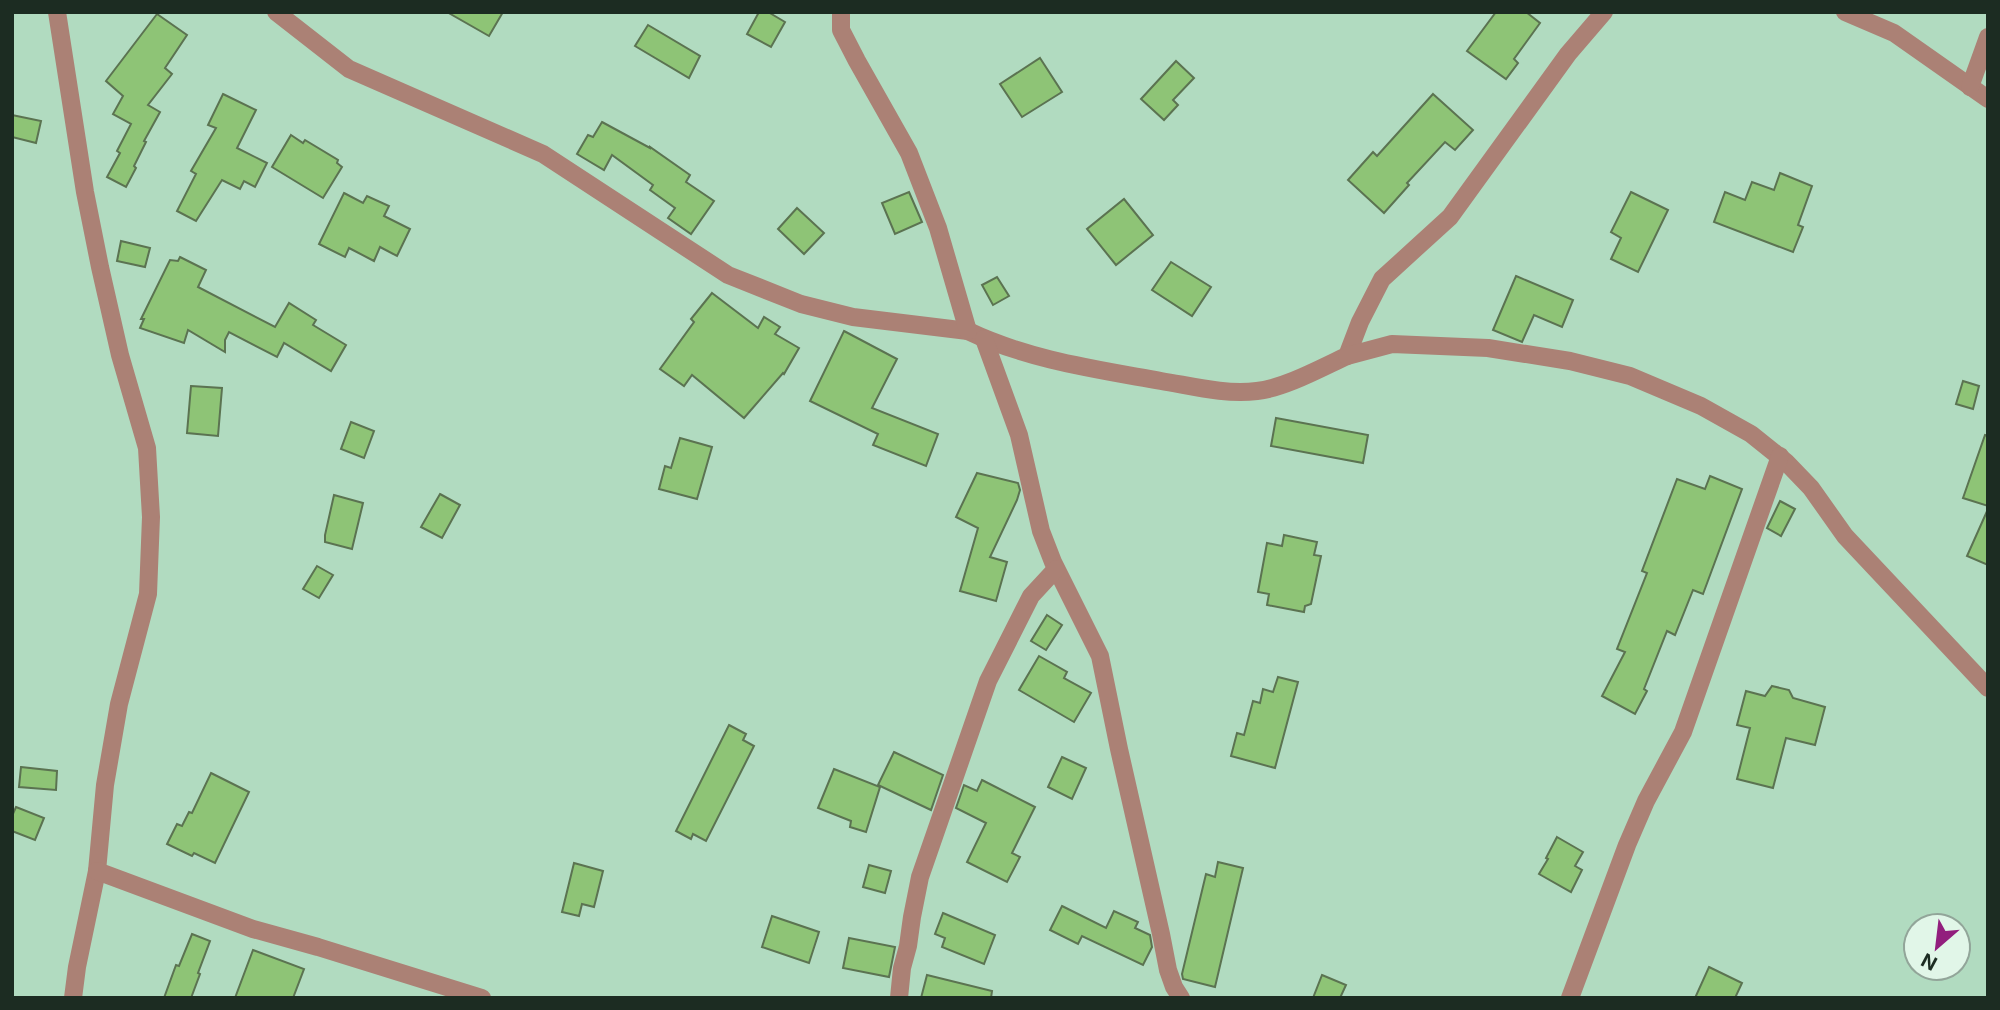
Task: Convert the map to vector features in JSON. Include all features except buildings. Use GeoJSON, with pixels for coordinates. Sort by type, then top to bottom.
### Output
{"type":"FeatureCollection","features":[{"type":"Feature","properties":{"kind":"street"},"geometry":{"type":"LineString","coordinates":[[57,12],[85,192],[100,267],[120,355],[147,448],[151,517],[148,594],[119,704],[105,785],[97,871],[73,998]]}},
{"type":"Feature","properties":{"kind":"street"},"geometry":{"type":"LineString","coordinates":[[276,12],[349,69],[543,154],[728,275],[801,304],[853,317],[976,335],[1050,360],[1222,391],[1259,391],[1300,378],[1347,356],[1392,344],[1488,348],[1570,362],[1630,376],[1701,406],[1751,434],[1780,457],[1811,488],[1845,536],[1988,688]]}},
{"type":"Feature","properties":{"kind":"street"},"geometry":{"type":"LineString","coordinates":[[841,12],[841,30],[909,153],[976,335],[1019,435],[1041,531],[1056,569],[1100,656],[1168,970],[1181,998]]}},
{"type":"Feature","properties":{"kind":"street"},"geometry":{"type":"LineString","coordinates":[[1347,356],[1360,322],[1382,279],[1450,217],[1569,54],[1604,12]]}},
{"type":"Feature","properties":{"kind":"street"},"geometry":{"type":"LineString","coordinates":[[1845,12],[1894,33],[1988,99]]}},
{"type":"Feature","properties":{"kind":"street"},"geometry":{"type":"LineString","coordinates":[[1970,87],[1988,37]]}},
{"type":"Feature","properties":{"kind":"street"},"geometry":{"type":"LineString","coordinates":[[1570,998],[1627,845],[1646,801],[1683,732],[1780,457]]}},
{"type":"Feature","properties":{"kind":"street"},"geometry":{"type":"LineString","coordinates":[[899,998],[902,968],[920,877],[988,681],[1031,596],[1056,569]]}},
{"type":"Feature","properties":{"kind":"street"},"geometry":{"type":"LineString","coordinates":[[97,871],[253,929],[482,998]]}}]}
